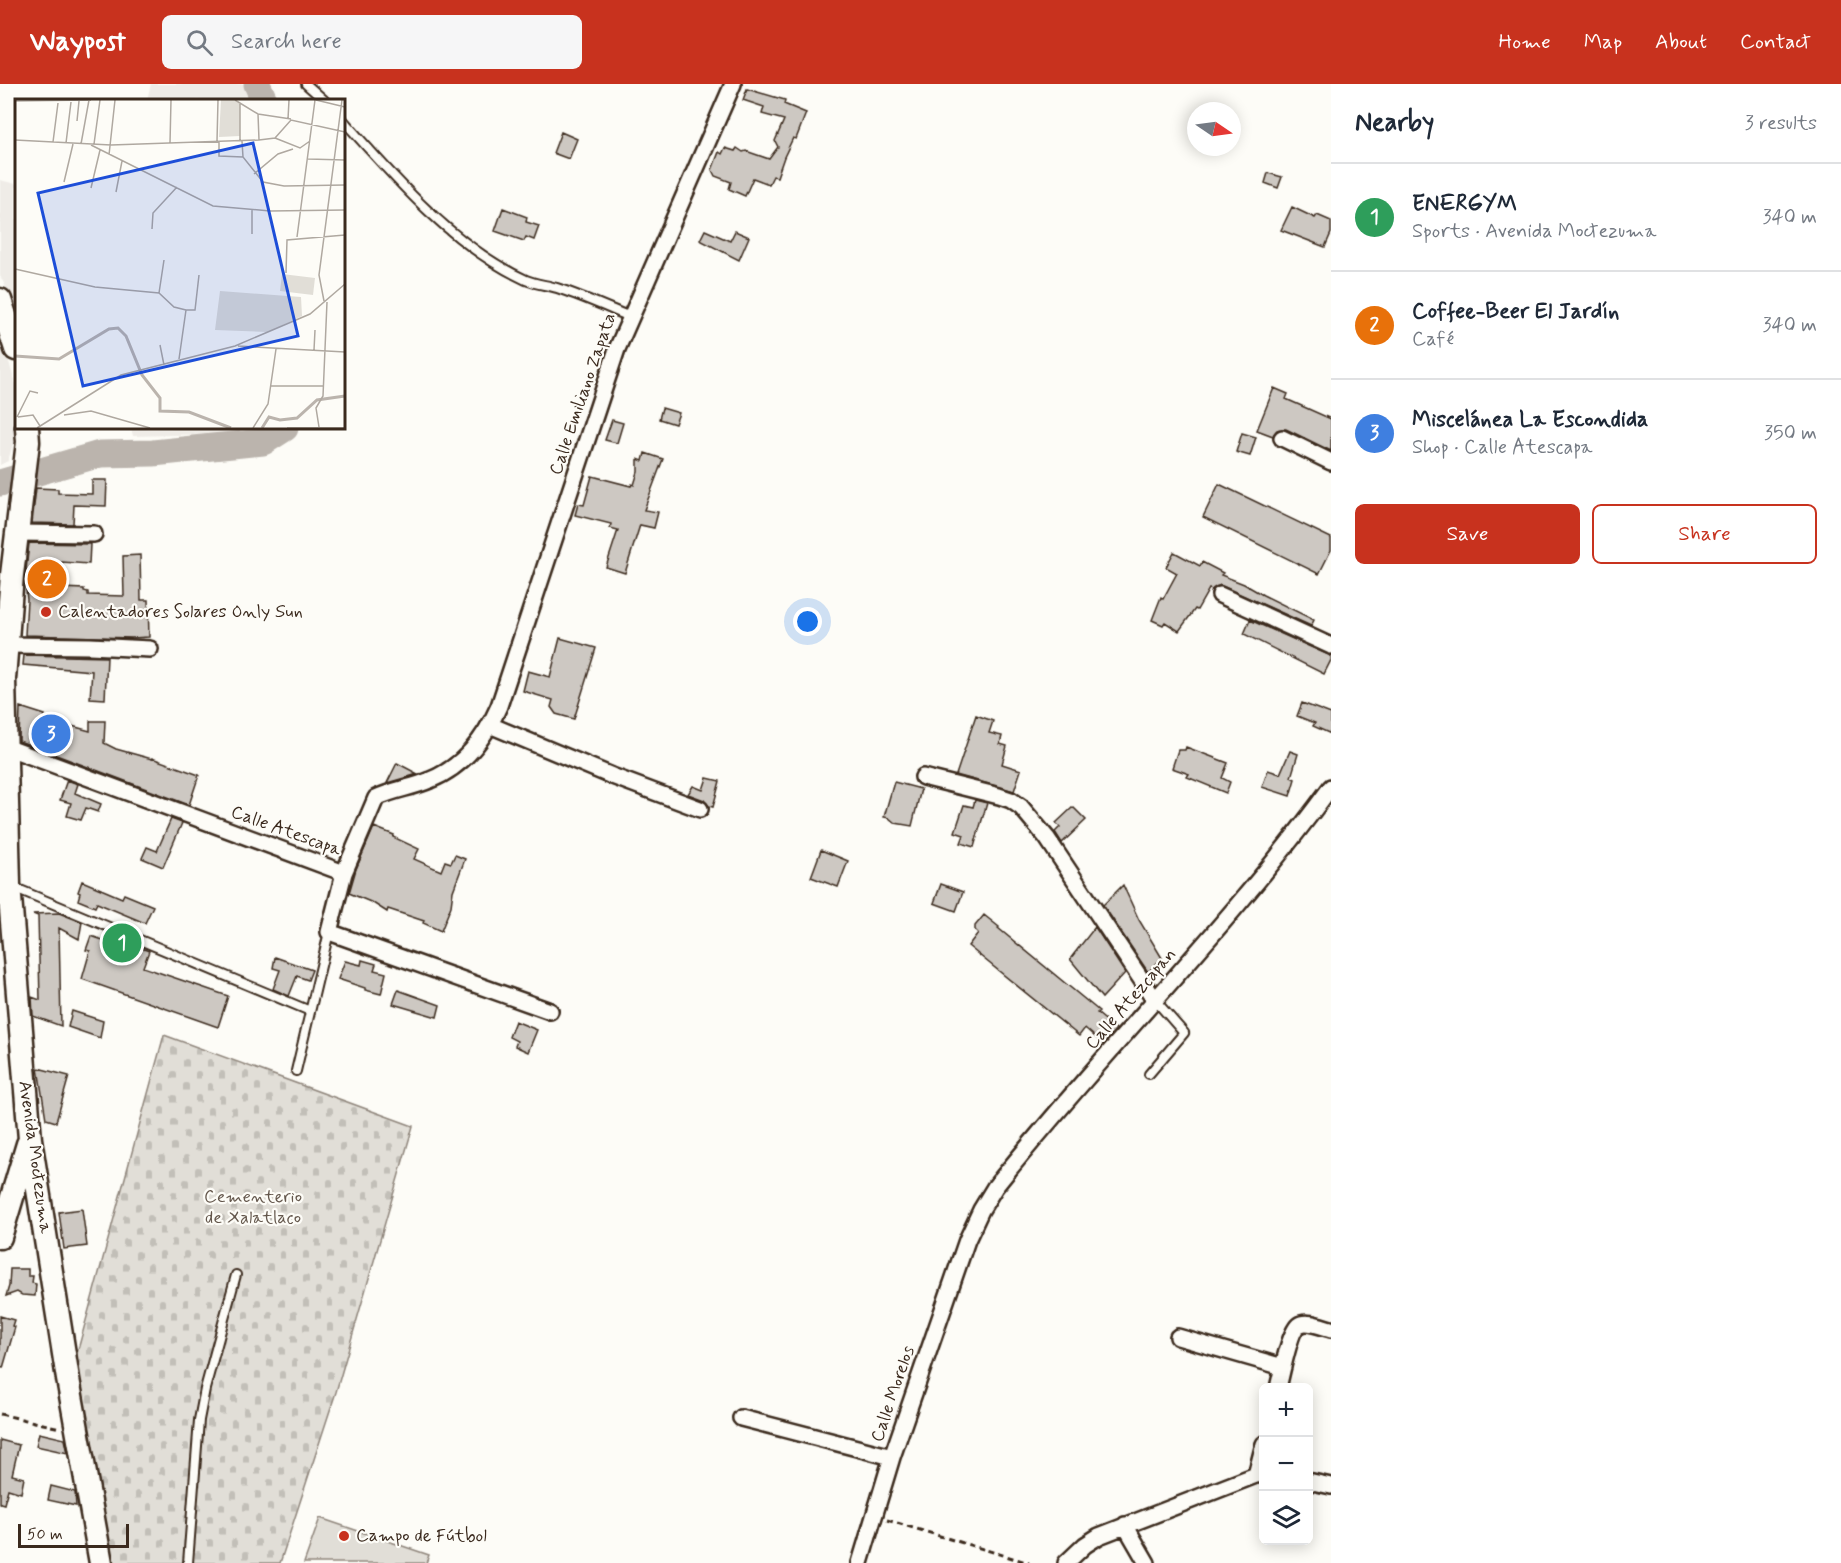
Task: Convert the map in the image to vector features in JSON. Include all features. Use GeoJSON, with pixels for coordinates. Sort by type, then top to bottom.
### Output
{"type":"FeatureCollection","features":[{"type":"Feature","properties":{"kind":"main road"},"geometry":{"type":"LineString","coordinates":[[0,300],[15,345]]}},
{"type":"Feature","properties":{"kind":"main road","name":"Avenida Moctezuma"},"geometry":{"type":"LineString","coordinates":[[28,435],[12,575],[4,679],[9,885],[6,910],[30,1139],[101,1563]]}},
{"type":"Feature","properties":{"kind":"main road"},"geometry":{"type":"LineString","coordinates":[[0,1237],[30,1139]]}},
{"type":"Feature","properties":{"kind":"street","name":"Calle Emiliano Zapata"},"geometry":{"type":"LineString","coordinates":[[490,725],[616,349],[733,84]]}},
{"type":"Feature","properties":{"kind":"street"},"geometry":{"type":"LineString","coordinates":[[1282,438],[1331,462]]}},
{"type":"Feature","properties":{"kind":"street"},"geometry":{"type":"LineString","coordinates":[[17,533],[94,534]]}},
{"type":"Feature","properties":{"kind":"street"},"geometry":{"type":"LineString","coordinates":[[1220,595],[1331,646]]}},
{"type":"Feature","properties":{"kind":"street"},"geometry":{"type":"LineString","coordinates":[[7,645],[150,649]]}},
{"type":"Feature","properties":{"kind":"street"},"geometry":{"type":"LineString","coordinates":[[490,725],[621,780],[700,809]]}},
{"type":"Feature","properties":{"kind":"street","name":"Calle Atescapa"},"geometry":{"type":"LineString","coordinates":[[6,747],[344,873],[376,798],[389,791],[429,781],[452,770],[470,752],[490,725]]}},
{"type":"Feature","properties":{"kind":"street"},"geometry":{"type":"LineString","coordinates":[[923,777],[999,796],[1021,807],[1047,838],[1155,1000]]}},
{"type":"Feature","properties":{"kind":"street","name":"Calle Atezcapan"},"geometry":{"type":"LineString","coordinates":[[967,1240],[981,1210],[1002,1178],[1209,939],[1331,787]]}},
{"type":"Feature","properties":{"kind":"street"},"geometry":{"type":"LineString","coordinates":[[344,873],[329,932],[550,1011]]}},
{"type":"Feature","properties":{"kind":"street","name":"Calle Morelos"},"geometry":{"type":"LineString","coordinates":[[860,1563],[892,1457],[967,1240]]}},
{"type":"Feature","properties":{"kind":"street"},"geometry":{"type":"LineString","coordinates":[[1279,1383],[1294,1331],[1299,1325],[1305,1323],[1331,1329]]}},
{"type":"Feature","properties":{"kind":"street"},"geometry":{"type":"LineString","coordinates":[[1178,1337],[1283,1367]]}},
{"type":"Feature","properties":{"kind":"street"},"geometry":{"type":"LineString","coordinates":[[741,1418],[892,1457]]}},
{"type":"Feature","properties":{"kind":"street"},"geometry":{"type":"LineString","coordinates":[[1066,1563],[1085,1545],[1099,1536],[1259,1475]]}},
{"type":"Feature","properties":{"kind":"street"},"geometry":{"type":"LineString","coordinates":[[1313,1482],[1331,1486]]}},
{"type":"Feature","properties":{"kind":"street"},"geometry":{"type":"LineString","coordinates":[[1125,1525],[1147,1563]]}},
{"type":"Feature","properties":{"kind":"lane"},"geometry":{"type":"LineString","coordinates":[[306,84],[323,99]]}},
{"type":"Feature","properties":{"kind":"lane"},"geometry":{"type":"LineString","coordinates":[[345,122],[415,198],[456,236],[528,281],[586,298],[630,317]]}},
{"type":"Feature","properties":{"kind":"lane"},"geometry":{"type":"LineString","coordinates":[[9,885],[310,1011]]}},
{"type":"Feature","properties":{"kind":"lane"},"geometry":{"type":"LineString","coordinates":[[296,1071],[329,932]]}},
{"type":"Feature","properties":{"kind":"lane"},"geometry":{"type":"LineString","coordinates":[[1149,1074],[1184,1033],[1155,1000]]}},
{"type":"Feature","properties":{"kind":"lane"},"geometry":{"type":"LineString","coordinates":[[188,1563],[199,1420],[205,1389],[236,1275]]}},
{"type":"Feature","properties":{"kind":"path"},"geometry":{"type":"LineString","coordinates":[[0,1414],[78,1431]]}},
{"type":"Feature","properties":{"kind":"path"},"geometry":{"type":"LineString","coordinates":[[874,1516],[1029,1563]]}},
{"type":"Feature","properties":{"kind":"shaded area"},"geometry":{"type":"Polygon","coordinates":[[[151,84],[247,84],[254,99],[147,99],[151,84]]]}},
{"type":"Feature","properties":{"kind":"shaded area"},"geometry":{"type":"Polygon","coordinates":[[[0,180],[15,184],[15,304],[0,276],[0,180]]]}},
{"type":"Feature","properties":{"kind":"shaded area"},"geometry":{"type":"Polygon","coordinates":[[[0,330],[15,383],[15,429],[17,430],[8,461],[0,465],[0,330]]]}},
{"type":"Feature","properties":{"kind":"shaded area"},"geometry":{"type":"Polygon","coordinates":[[[131,429],[261,429],[215,434],[133,436],[131,429]]]}},
{"type":"Feature","properties":{"kind":"green space","name":"Cementerio de Xalatlaco"},"geometry":{"type":"Polygon","coordinates":[[[164,1035],[413,1126],[336,1392],[280,1563],[110,1563],[70,1379],[164,1035]]]}},
{"type":"Feature","properties":{"kind":"green space","name":"Campo de Fútbol"},"geometry":{"type":"Polygon","coordinates":[[[320,1518],[429,1555],[426,1563],[304,1563],[320,1518]]]}},
{"type":"Feature","properties":{"kind":"building"},"geometry":{"type":"Polygon","coordinates":[[[747,89],[785,100],[784,104],[806,113],[796,139],[793,138],[784,157],[777,177],[773,176],[769,184],[753,178],[745,196],[729,189],[731,182],[715,176],[712,170],[719,152],[722,154],[725,148],[735,151],[737,148],[743,152],[769,159],[778,147],[775,141],[784,120],[762,114],[764,107],[743,100],[747,89]]]}},
{"type":"Feature","properties":{"kind":"building"},"geometry":{"type":"Polygon","coordinates":[[[561,132],[577,139],[569,159],[553,153],[561,132]]]}},
{"type":"Feature","properties":{"kind":"building"},"geometry":{"type":"Polygon","coordinates":[[[1268,173],[1282,177],[1278,188],[1265,183],[1268,173]]]}},
{"type":"Feature","properties":{"kind":"building"},"geometry":{"type":"Polygon","coordinates":[[[1292,207],[1315,218],[1317,215],[1331,221],[1331,233],[1325,247],[1281,230],[1292,207]]]}},
{"type":"Feature","properties":{"kind":"building"},"geometry":{"type":"Polygon","coordinates":[[[503,208],[527,217],[526,222],[539,226],[534,240],[526,237],[524,241],[495,231],[503,208]]]}},
{"type":"Feature","properties":{"kind":"building"},"geometry":{"type":"Polygon","coordinates":[[[705,230],[730,241],[735,231],[749,237],[739,260],[700,240],[705,230]]]}},
{"type":"Feature","properties":{"kind":"building"},"geometry":{"type":"Polygon","coordinates":[[[1274,388],[1288,394],[1286,399],[1331,419],[1331,451],[1286,429],[1277,430],[1273,436],[1257,430],[1274,388]]]}},
{"type":"Feature","properties":{"kind":"building"},"geometry":{"type":"Polygon","coordinates":[[[662,408],[679,413],[675,424],[659,419],[662,408]]]}},
{"type":"Feature","properties":{"kind":"building"},"geometry":{"type":"Polygon","coordinates":[[[612,420],[623,423],[617,443],[605,440],[612,420]]]}},
{"type":"Feature","properties":{"kind":"building"},"geometry":{"type":"Polygon","coordinates":[[[1242,433],[1256,437],[1250,456],[1236,452],[1242,433]]]}},
{"type":"Feature","properties":{"kind":"building"},"geometry":{"type":"Polygon","coordinates":[[[645,453],[663,459],[644,510],[658,512],[654,528],[640,525],[625,573],[606,567],[618,530],[610,528],[611,524],[575,515],[578,504],[584,505],[592,476],[634,485],[638,472],[638,459],[643,461],[645,453]]]}},
{"type":"Feature","properties":{"kind":"building"},"geometry":{"type":"Polygon","coordinates":[[[92,480],[107,480],[106,506],[74,505],[73,524],[32,523],[36,488],[58,489],[58,493],[92,494],[92,480]]]}},
{"type":"Feature","properties":{"kind":"building"},"geometry":{"type":"Polygon","coordinates":[[[1219,484],[1331,538],[1331,550],[1319,574],[1203,517],[1219,484]]]}},
{"type":"Feature","properties":{"kind":"building"},"geometry":{"type":"Polygon","coordinates":[[[29,543],[90,544],[89,564],[62,562],[61,588],[84,589],[88,595],[124,596],[123,556],[140,555],[141,600],[148,600],[149,637],[25,635],[27,600],[25,580],[29,543]]]}},
{"type":"Feature","properties":{"kind":"building"},"geometry":{"type":"Polygon","coordinates":[[[1174,552],[1200,566],[1202,562],[1223,573],[1221,575],[1244,584],[1314,620],[1311,626],[1220,585],[1212,590],[1209,589],[1197,610],[1195,609],[1179,631],[1165,622],[1163,625],[1152,620],[1161,597],[1163,599],[1177,573],[1166,567],[1174,552]]]}},
{"type":"Feature","properties":{"kind":"building"},"geometry":{"type":"Polygon","coordinates":[[[1250,620],[1331,656],[1324,674],[1244,634],[1250,620]]]}},
{"type":"Feature","properties":{"kind":"building"},"geometry":{"type":"Polygon","coordinates":[[[560,638],[596,648],[574,719],[556,714],[551,707],[553,700],[523,691],[528,671],[550,677],[560,638]]]}},
{"type":"Feature","properties":{"kind":"building"},"geometry":{"type":"Polygon","coordinates":[[[24,655],[107,657],[105,699],[90,698],[92,671],[23,665],[24,655]]]}},
{"type":"Feature","properties":{"kind":"building"},"geometry":{"type":"Polygon","coordinates":[[[1302,703],[1331,714],[1331,734],[1313,726],[1315,723],[1297,716],[1302,703]]]}},
{"type":"Feature","properties":{"kind":"building"},"geometry":{"type":"Polygon","coordinates":[[[20,707],[61,723],[90,731],[90,721],[105,721],[104,743],[116,749],[152,758],[199,775],[189,805],[19,741],[20,707]]]}},
{"type":"Feature","properties":{"kind":"building"},"geometry":{"type":"Polygon","coordinates":[[[976,715],[993,721],[989,733],[1002,736],[1000,744],[1007,746],[1002,764],[1021,770],[1014,791],[956,775],[976,715]]]}},
{"type":"Feature","properties":{"kind":"building"},"geometry":{"type":"Polygon","coordinates":[[[1186,747],[1228,763],[1222,778],[1230,782],[1226,793],[1187,777],[1189,774],[1172,768],[1178,750],[1185,750],[1186,747]]]}},
{"type":"Feature","properties":{"kind":"building"},"geometry":{"type":"Polygon","coordinates":[[[1290,751],[1298,754],[1291,777],[1295,779],[1290,796],[1262,787],[1268,770],[1280,774],[1290,751]]]}},
{"type":"Feature","properties":{"kind":"building"},"geometry":{"type":"Polygon","coordinates":[[[397,763],[418,774],[387,783],[397,763]]]}},
{"type":"Feature","properties":{"kind":"building"},"geometry":{"type":"Polygon","coordinates":[[[707,778],[720,781],[713,807],[704,800],[688,794],[693,786],[703,790],[707,778]]]}},
{"type":"Feature","properties":{"kind":"building"},"geometry":{"type":"Polygon","coordinates":[[[67,780],[78,784],[75,793],[101,804],[98,812],[86,808],[81,820],[67,816],[71,803],[60,800],[67,780]]]}},
{"type":"Feature","properties":{"kind":"building"},"geometry":{"type":"Polygon","coordinates":[[[894,782],[921,789],[912,826],[895,823],[884,817],[894,782]]]}},
{"type":"Feature","properties":{"kind":"building"},"geometry":{"type":"Polygon","coordinates":[[[975,800],[987,803],[974,847],[961,843],[964,835],[955,832],[964,805],[973,807],[975,800]]]}},
{"type":"Feature","properties":{"kind":"building"},"geometry":{"type":"Polygon","coordinates":[[[1073,807],[1086,820],[1062,843],[1055,832],[1060,827],[1056,823],[1073,807]]]}},
{"type":"Feature","properties":{"kind":"building"},"geometry":{"type":"Polygon","coordinates":[[[171,819],[182,823],[163,867],[142,858],[147,847],[157,851],[171,819]]]}},
{"type":"Feature","properties":{"kind":"building"},"geometry":{"type":"Polygon","coordinates":[[[374,827],[419,849],[414,859],[441,871],[445,861],[451,863],[455,855],[465,859],[441,931],[423,923],[424,921],[388,909],[387,912],[349,893],[356,869],[374,827]]]}},
{"type":"Feature","properties":{"kind":"building"},"geometry":{"type":"Polygon","coordinates":[[[821,850],[848,861],[838,887],[811,877],[821,850]]]}},
{"type":"Feature","properties":{"kind":"building"},"geometry":{"type":"Polygon","coordinates":[[[82,881],[122,898],[124,894],[153,906],[145,923],[97,903],[95,907],[78,900],[82,881]]]}},
{"type":"Feature","properties":{"kind":"building"},"geometry":{"type":"Polygon","coordinates":[[[941,884],[963,892],[956,911],[934,903],[941,884]]]}},
{"type":"Feature","properties":{"kind":"building"},"geometry":{"type":"Polygon","coordinates":[[[1123,885],[1139,920],[1162,958],[1148,972],[1103,905],[1123,885]]]}},
{"type":"Feature","properties":{"kind":"building"},"geometry":{"type":"Polygon","coordinates":[[[59,913],[82,922],[79,939],[59,928],[61,1026],[33,1016],[32,997],[40,1000],[38,916],[33,914],[59,913]]]}},
{"type":"Feature","properties":{"kind":"building"},"geometry":{"type":"Polygon","coordinates":[[[984,915],[1099,1011],[1097,1013],[1116,1029],[1103,1044],[1085,1028],[1079,1036],[968,946],[978,933],[975,926],[984,915]]]}},
{"type":"Feature","properties":{"kind":"building"},"geometry":{"type":"Polygon","coordinates":[[[1095,927],[1125,973],[1102,998],[1070,959],[1095,927]]]}},
{"type":"Feature","properties":{"kind":"building"},"geometry":{"type":"Polygon","coordinates":[[[91,936],[121,946],[123,941],[149,951],[143,967],[228,996],[218,1027],[82,979],[90,951],[86,950],[91,936]]]}},
{"type":"Feature","properties":{"kind":"building"},"geometry":{"type":"Polygon","coordinates":[[[275,957],[312,970],[308,980],[297,976],[289,996],[273,989],[280,970],[273,968],[275,957]]]}},
{"type":"Feature","properties":{"kind":"building"},"geometry":{"type":"Polygon","coordinates":[[[362,960],[376,964],[374,970],[386,973],[381,994],[338,979],[345,961],[361,965],[362,960]]]}},
{"type":"Feature","properties":{"kind":"building"},"geometry":{"type":"Polygon","coordinates":[[[398,990],[440,1005],[437,1017],[393,1004],[398,990]]]}},
{"type":"Feature","properties":{"kind":"building"},"geometry":{"type":"Polygon","coordinates":[[[72,1011],[103,1021],[100,1038],[68,1027],[72,1011]]]}},
{"type":"Feature","properties":{"kind":"building"},"geometry":{"type":"Polygon","coordinates":[[[515,1021],[537,1030],[528,1052],[515,1046],[517,1041],[509,1037],[515,1021]]]}},
{"type":"Feature","properties":{"kind":"building"},"geometry":{"type":"Polygon","coordinates":[[[38,1068],[69,1076],[56,1122],[46,1119],[38,1068]]]}},
{"type":"Feature","properties":{"kind":"building"},"geometry":{"type":"Polygon","coordinates":[[[82,1209],[87,1246],[64,1249],[59,1212],[82,1209]]]}},
{"type":"Feature","properties":{"kind":"building"},"geometry":{"type":"Polygon","coordinates":[[[10,1269],[28,1269],[28,1276],[33,1276],[32,1283],[36,1284],[35,1296],[22,1295],[17,1292],[6,1296],[10,1269]]]}},
{"type":"Feature","properties":{"kind":"building"},"geometry":{"type":"Polygon","coordinates":[[[0,1316],[14,1320],[12,1326],[15,1327],[3,1368],[0,1367],[0,1316]]]}},
{"type":"Feature","properties":{"kind":"building"},"geometry":{"type":"Polygon","coordinates":[[[39,1433],[65,1439],[68,1453],[36,1446],[39,1433]]]}},
{"type":"Feature","properties":{"kind":"building"},"geometry":{"type":"Polygon","coordinates":[[[0,1440],[19,1445],[12,1475],[24,1478],[21,1493],[8,1489],[4,1504],[0,1503],[0,1440]]]}},
{"type":"Feature","properties":{"kind":"building"},"geometry":{"type":"Polygon","coordinates":[[[51,1486],[75,1492],[76,1506],[48,1500],[51,1486]]]}},
{"type":"Feature","properties":{"kind":"waterway"},"geometry":{"type":"LineString","coordinates":[[257,84],[264,99]]}},
{"type":"Feature","properties":{"kind":"waterway"},"geometry":{"type":"LineString","coordinates":[[0,483],[100,454],[153,453],[263,442],[283,429]]}},
{"type":"Feature","properties":{"kind":"place","name":"Coffee-Beer El Jardín"},"geometry":{"type":"Point","coordinates":[47,579]}},
{"type":"Feature","properties":{"kind":"place","name":"Calentadores Solares Only Sun"},"geometry":{"type":"Point","coordinates":[46,612]}},
{"type":"Feature","properties":{"kind":"place","name":"Miscelánea La Escondida"},"geometry":{"type":"Point","coordinates":[51,734]}},
{"type":"Feature","properties":{"kind":"place","name":"ENERGYM"},"geometry":{"type":"Point","coordinates":[122,943]}},
{"type":"Feature","properties":{"kind":"place","name":"Campo de Fútbol"},"geometry":{"type":"Point","coordinates":[344,1536]}}]}
